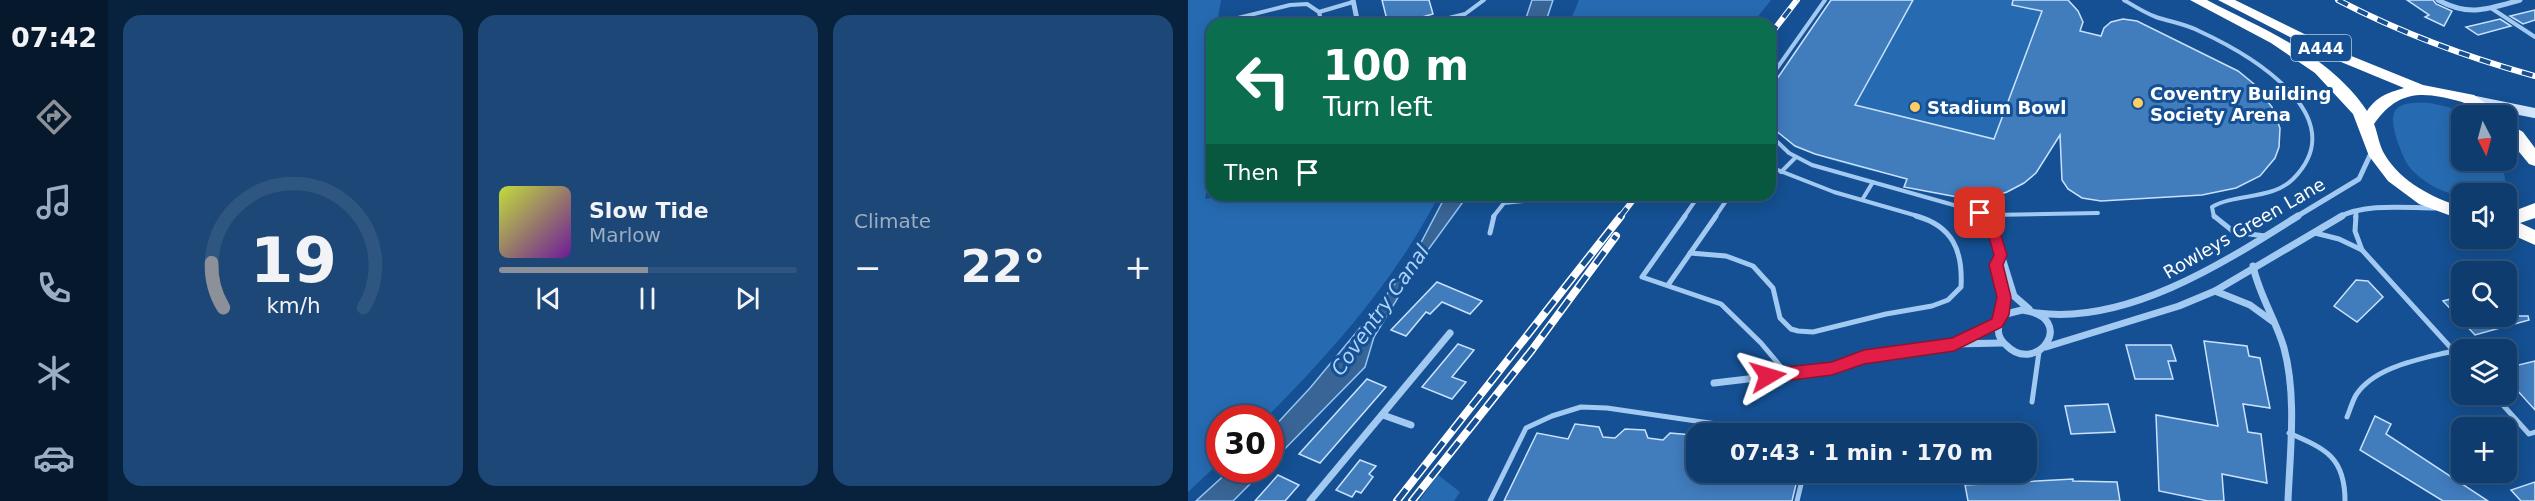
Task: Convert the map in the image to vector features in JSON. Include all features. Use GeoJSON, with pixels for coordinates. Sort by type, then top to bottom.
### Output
{"type":"FeatureCollection","features":[{"type":"Feature","properties":{"kind":"highway","name":"A444"},"geometry":{"type":"LineString","coordinates":[[2197,0],[2304,58],[2322,72],[2354,106],[2366,124]]}},
{"type":"Feature","properties":{"kind":"highway","name":"A444"},"geometry":{"type":"LineString","coordinates":[[2224,0],[2342,58],[2420,89]]}},
{"type":"Feature","properties":{"kind":"highway"},"geometry":{"type":"LineString","coordinates":[[2451,211],[2413,193],[2398,180],[2384,165],[2374,148],[2366,124],[2379,105],[2390,97],[2420,89],[2469,99],[2477,105]]}},
{"type":"Feature","properties":{"kind":"highway"},"geometry":{"type":"LineString","coordinates":[[2517,138],[2534,156]]}},
{"type":"Feature","properties":{"kind":"highway"},"geometry":{"type":"LineString","coordinates":[[2517,218],[2535,209]]}},
{"type":"Feature","properties":{"kind":"highway"},"geometry":{"type":"LineString","coordinates":[[2517,228],[2535,238]]}},
{"type":"Feature","properties":{"kind":"street"},"geometry":{"type":"LineString","coordinates":[[2438,0],[2461,12],[2473,13],[2520,0]]}},
{"type":"Feature","properties":{"kind":"street"},"geometry":{"type":"LineString","coordinates":[[1353,1],[1357,18]]}},
{"type":"Feature","properties":{"kind":"street"},"geometry":{"type":"LineString","coordinates":[[2469,99],[2534,112]]}},
{"type":"Feature","properties":{"kind":"street","name":"Rowleys Green Lane"},"geometry":{"type":"LineString","coordinates":[[2033,312],[2064,315],[2134,301],[2199,275],[2359,179],[2374,148]]}},
{"type":"Feature","properties":{"kind":"street","name":"Rowleys Green Lane"},"geometry":{"type":"LineString","coordinates":[[2046,347],[2143,319],[2215,291],[2337,217],[2357,211],[2397,207],[2441,208]]}},
{"type":"Feature","properties":{"kind":"street"},"geometry":{"type":"LineString","coordinates":[[1989,215],[2014,296],[2044,319],[2051,333],[2046,347],[2039,352],[2032,354],[2015,352],[2002,343],[1998,337],[1997,323]]}},
{"type":"Feature","properties":{"kind":"street"},"geometry":{"type":"LineString","coordinates":[[1954,344],[1997,323],[2002,315],[2004,297],[1996,265],[2000,255]]}},
{"type":"Feature","properties":{"kind":"street","name":"Rowleys Green Lane"},"geometry":{"type":"LineString","coordinates":[[2253,266],[2256,283],[2286,357],[2290,385],[2288,501]]}},
{"type":"Feature","properties":{"kind":"street"},"geometry":{"type":"LineString","coordinates":[[2215,291],[2250,305],[2272,321]]}},
{"type":"Feature","properties":{"kind":"street"},"geometry":{"type":"LineString","coordinates":[[2002,315],[2012,309],[2033,312]]}},
{"type":"Feature","properties":{"kind":"street"},"geometry":{"type":"LineString","coordinates":[[1310,501],[1450,333]]}},
{"type":"Feature","properties":{"kind":"street"},"geometry":{"type":"LineString","coordinates":[[1714,383],[1832,369],[1864,357],[1954,344],[2002,343]]}},
{"type":"Feature","properties":{"kind":"street"},"geometry":{"type":"LineString","coordinates":[[1383,415],[1411,425]]}},
{"type":"Feature","properties":{"kind":"lane"},"geometry":{"type":"LineString","coordinates":[[1448,18],[1470,12],[1480,6],[1484,0]]}},
{"type":"Feature","properties":{"kind":"lane"},"geometry":{"type":"LineString","coordinates":[[1776,69],[1825,0]]}},
{"type":"Feature","properties":{"kind":"lane"},"geometry":{"type":"LineString","coordinates":[[2124,0],[2155,16],[2201,31],[2224,42],[2276,77],[2297,98],[2310,121],[2314,143],[2307,163],[2291,182],[2268,192],[2219,202],[2212,207],[2214,218],[2234,232],[2266,236]]}},
{"type":"Feature","properties":{"kind":"lane"},"geometry":{"type":"LineString","coordinates":[[2501,0],[2506,4]]}},
{"type":"Feature","properties":{"kind":"lane"},"geometry":{"type":"LineString","coordinates":[[1319,12],[1353,1]]}},
{"type":"Feature","properties":{"kind":"lane"},"geometry":{"type":"LineString","coordinates":[[1238,18],[1290,5],[1307,4],[1319,12],[1320,18]]}},
{"type":"Feature","properties":{"kind":"lane"},"geometry":{"type":"LineString","coordinates":[[2491,8],[2535,37]]}},
{"type":"Feature","properties":{"kind":"lane"},"geometry":{"type":"LineString","coordinates":[[1776,142],[1795,158],[1812,165],[1989,215],[2098,213]]}},
{"type":"Feature","properties":{"kind":"lane"},"geometry":{"type":"LineString","coordinates":[[1781,172],[1795,158]]}},
{"type":"Feature","properties":{"kind":"lane"},"geometry":{"type":"LineString","coordinates":[[1690,253],[1726,256],[1753,266],[1773,288],[1780,318],[1791,329],[1798,331],[1813,332],[1886,314],[1921,309],[1948,300],[1960,287],[1962,269],[1957,246],[1942,227],[1924,218],[1862,200],[1776,170]]}},
{"type":"Feature","properties":{"kind":"lane"},"geometry":{"type":"LineString","coordinates":[[1862,200],[1873,182]]}},
{"type":"Feature","properties":{"kind":"lane"},"geometry":{"type":"LineString","coordinates":[[1490,234],[1498,208],[1510,201]]}},
{"type":"Feature","properties":{"kind":"lane"},"geometry":{"type":"LineString","coordinates":[[1695,201],[1642,277],[1721,304],[1761,343],[1786,374]]}},
{"type":"Feature","properties":{"kind":"lane"},"geometry":{"type":"LineString","coordinates":[[1668,285],[1726,201]]}},
{"type":"Feature","properties":{"kind":"lane"},"geometry":{"type":"LineString","coordinates":[[2357,211],[2354,221],[2355,235],[2362,250],[2451,349]]}},
{"type":"Feature","properties":{"kind":"lane"},"geometry":{"type":"LineString","coordinates":[[2309,233],[2327,234],[2345,240],[2362,250]]}},
{"type":"Feature","properties":{"kind":"lane"},"geometry":{"type":"LineString","coordinates":[[2032,402],[2039,352]]}},
{"type":"Feature","properties":{"kind":"lane"},"geometry":{"type":"LineString","coordinates":[[2347,417],[2356,395],[2367,384],[2388,371],[2451,352]]}},
{"type":"Feature","properties":{"kind":"lane"},"geometry":{"type":"LineString","coordinates":[[2504,405],[2532,433]]}},
{"type":"Feature","properties":{"kind":"lane"},"geometry":{"type":"LineString","coordinates":[[1490,501],[1526,428],[1552,416],[1581,407],[1607,408],[1710,423]]}},
{"type":"Feature","properties":{"kind":"lane"},"geometry":{"type":"LineString","coordinates":[[2289,434],[2316,445],[2336,460],[2346,481],[2345,501]]}},
{"type":"Feature","properties":{"kind":"lane"},"geometry":{"type":"LineString","coordinates":[[1797,501],[1801,483]]}},
{"type":"Feature","properties":{"kind":"shaded area"},"geometry":{"type":"Polygon","coordinates":[[[1188,0],[1221,0],[1218,18],[1206,18],[1206,201],[1436,201],[1403,257],[1383,285],[1339,340],[1278,405],[1206,405],[1206,475],[1188,492],[1188,0]]]}},
{"type":"Feature","properties":{"kind":"shaded area"},"geometry":{"type":"Polygon","coordinates":[[[1579,0],[1771,0],[1757,18],[1572,18],[1579,0]]]}},
{"type":"Feature","properties":{"kind":"shaded area","name":"Stadium Bowl"},"geometry":{"type":"Polygon","coordinates":[[[1831,0],[2068,0],[2077,10],[2083,22],[2045,159],[2031,176],[2016,188],[1999,195],[1963,198],[1904,187],[1907,179],[1834,161],[1798,146],[1776,131],[1776,80],[1831,0]]]}},
{"type":"Feature","properties":{"kind":"shaded area"},"geometry":{"type":"Polygon","coordinates":[[[2418,103],[2430,103],[2451,108],[2451,171],[2503,171],[2506,183],[2451,183],[2451,193],[2430,184],[2410,168],[2398,143],[2393,122],[2396,109],[2418,103]]]}},
{"type":"Feature","properties":{"kind":"shaded area"},"geometry":{"type":"Polygon","coordinates":[[[1438,475],[1460,492],[1454,501],[1419,501],[1438,475]]]}},
{"type":"Feature","properties":{"kind":"water"},"geometry":{"type":"Polygon","coordinates":[[[1532,0],[1553,0],[1547,18],[1526,18],[1532,0]]]}},
{"type":"Feature","properties":{"kind":"water","name":"Coventry Canal"},"geometry":{"type":"Polygon","coordinates":[[[1443,201],[1464,201],[1420,261],[1374,337],[1365,367],[1284,450],[1284,416],[1380,304],[1413,258],[1443,201]]]}},
{"type":"Feature","properties":{"kind":"water"},"geometry":{"type":"Polygon","coordinates":[[[1216,483],[1251,483],[1233,501],[1196,501],[1216,483]]]}},
{"type":"Feature","properties":{"kind":"building"},"geometry":{"type":"Polygon","coordinates":[[[1382,0],[1429,0],[1433,14],[1419,18],[1386,18],[1382,0]]]}},
{"type":"Feature","properties":{"kind":"building","name":"Coventry Building Society Arena"},"geometry":{"type":"Polygon","coordinates":[[[1831,0],[1913,0],[1855,105],[1994,139],[2042,11],[2012,5],[2013,0],[2068,0],[2078,11],[2083,22],[2080,31],[2101,36],[2104,28],[2111,22],[2123,19],[2137,21],[2238,71],[2254,84],[2272,107],[2280,128],[2279,147],[2275,158],[2260,176],[2236,188],[2202,195],[2101,201],[2082,198],[2068,189],[2062,180],[2060,135],[2036,173],[2024,183],[1988,198],[1963,198],[1904,187],[1907,179],[1815,154],[1795,146],[1776,131],[1776,80],[1831,0]]]}},
{"type":"Feature","properties":{"kind":"building"},"geometry":{"type":"Polygon","coordinates":[[[2407,0],[2433,0],[2436,4],[2452,11],[2444,26],[2425,17],[2429,15],[2407,0]]]}},
{"type":"Feature","properties":{"kind":"building"},"geometry":{"type":"Polygon","coordinates":[[[2535,10],[2535,20],[2523,24],[2510,16],[2535,10]]]}},
{"type":"Feature","properties":{"kind":"building"},"geometry":{"type":"Polygon","coordinates":[[[2500,19],[2511,26],[2478,35],[2466,27],[2500,19]]]}},
{"type":"Feature","properties":{"kind":"building"},"geometry":{"type":"Polygon","coordinates":[[[2356,280],[2368,281],[2383,297],[2357,322],[2334,306],[2356,280]]]}},
{"type":"Feature","properties":{"kind":"building"},"geometry":{"type":"Polygon","coordinates":[[[1437,282],[1482,301],[1470,314],[1442,302],[1430,314],[1426,312],[1406,336],[1391,330],[1437,282]]]}},
{"type":"Feature","properties":{"kind":"building"},"geometry":{"type":"Polygon","coordinates":[[[2451,299],[2451,310],[2443,301],[2451,299]]]}},
{"type":"Feature","properties":{"kind":"building"},"geometry":{"type":"Polygon","coordinates":[[[2517,316],[2528,316],[2529,320],[2517,323],[2517,316]]]}},
{"type":"Feature","properties":{"kind":"building"},"geometry":{"type":"Polygon","coordinates":[[[2467,327],[2504,327],[2475,335],[2467,327]]]}},
{"type":"Feature","properties":{"kind":"building"},"geometry":{"type":"Polygon","coordinates":[[[2204,341],[2247,346],[2249,356],[2260,358],[2270,408],[2243,404],[2248,432],[2261,434],[2267,483],[2222,474],[2224,501],[2208,501],[2159,491],[2156,415],[2218,426],[2204,341]]]}},
{"type":"Feature","properties":{"kind":"building"},"geometry":{"type":"Polygon","coordinates":[[[1458,344],[1474,350],[1452,377],[1466,382],[1452,399],[1422,387],[1458,344]]]}},
{"type":"Feature","properties":{"kind":"building"},"geometry":{"type":"Polygon","coordinates":[[[2126,345],[2171,345],[2176,361],[2168,361],[2173,379],[2135,379],[2126,345]]]}},
{"type":"Feature","properties":{"kind":"building"},"geometry":{"type":"Polygon","coordinates":[[[2535,361],[2535,410],[2517,390],[2517,365],[2535,361]]]}},
{"type":"Feature","properties":{"kind":"building"},"geometry":{"type":"Polygon","coordinates":[[[1367,379],[1386,387],[1320,463],[1299,454],[1367,379]]]}},
{"type":"Feature","properties":{"kind":"building"},"geometry":{"type":"Polygon","coordinates":[[[2108,404],[2115,432],[2071,434],[2065,406],[2108,404]]]}},
{"type":"Feature","properties":{"kind":"building"},"geometry":{"type":"Polygon","coordinates":[[[2375,416],[2391,424],[2386,434],[2451,477],[2451,483],[2461,483],[2488,501],[2443,501],[2360,450],[2375,416]]]}},
{"type":"Feature","properties":{"kind":"building"},"geometry":{"type":"Polygon","coordinates":[[[1575,424],[1599,427],[1603,437],[1615,438],[1625,429],[1645,430],[1648,438],[1663,440],[1670,433],[1686,434],[1686,483],[1796,483],[1792,501],[1504,501],[1537,433],[1568,439],[1575,424]]]}},
{"type":"Feature","properties":{"kind":"building"},"geometry":{"type":"Polygon","coordinates":[[[1360,460],[1376,466],[1369,474],[1373,477],[1361,493],[1356,491],[1352,497],[1336,490],[1360,460]]]}},
{"type":"Feature","properties":{"kind":"building"},"geometry":{"type":"Polygon","coordinates":[[[1284,478],[1299,485],[1285,501],[1255,501],[1271,483],[1284,483],[1284,478]]]}},
{"type":"Feature","properties":{"kind":"building"},"geometry":{"type":"Polygon","coordinates":[[[2073,479],[2073,481],[2117,482],[2120,501],[1968,501],[1965,485],[2037,483],[2037,481],[2073,479]]]}},
{"type":"Feature","properties":{"kind":"building"},"geometry":{"type":"Polygon","coordinates":[[[2535,482],[2535,501],[2521,501],[2511,490],[2535,482]]]}},
{"type":"Feature","properties":{"kind":"railway"},"geometry":{"type":"LineString","coordinates":[[1776,27],[1797,0]]}},
{"type":"Feature","properties":{"kind":"railway"},"geometry":{"type":"LineString","coordinates":[[2338,0],[2434,43],[2535,76]]}},
{"type":"Feature","properties":{"kind":"railway"},"geometry":{"type":"LineString","coordinates":[[1620,217],[1632,201]]}},
{"type":"Feature","properties":{"kind":"railway"},"geometry":{"type":"LineString","coordinates":[[1397,501],[1621,216]]}},
{"type":"Feature","properties":{"kind":"railway"},"geometry":{"type":"LineString","coordinates":[[1412,501],[1532,350],[1616,236]]}},
{"type":"Feature","properties":{"kind":"place","name":"Coventry Building Society Arena"},"geometry":{"type":"Point","coordinates":[2138,103]}},
{"type":"Feature","properties":{"kind":"place","name":"Stadium Bowl"},"geometry":{"type":"Point","coordinates":[1915,107]}},
{"type":"Feature","properties":{"kind":"route"},"geometry":{"type":"LineString","coordinates":[[1768,376],[1832,369],[1864,357],[1954,344],[1997,323],[2002,315],[2004,297],[1996,265],[2000,255],[1989,215],[1980,213]]}}]}
